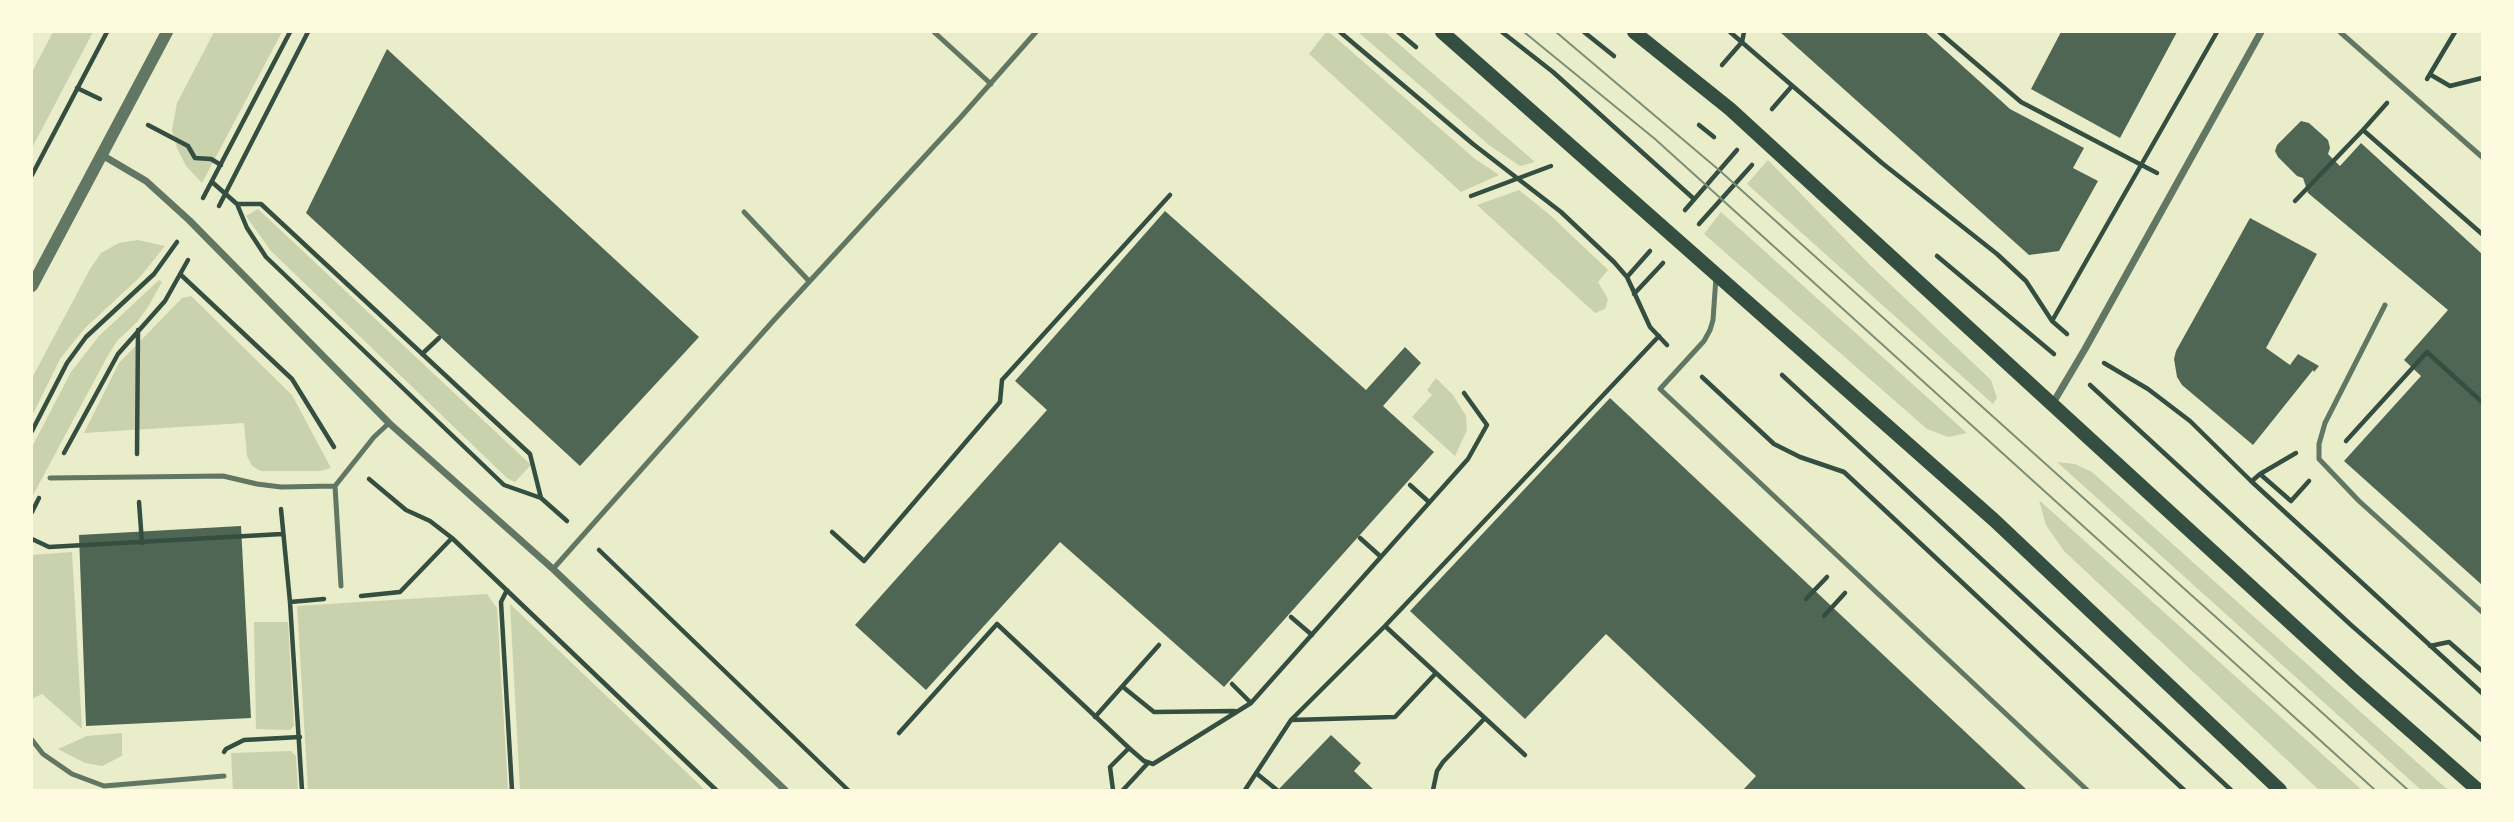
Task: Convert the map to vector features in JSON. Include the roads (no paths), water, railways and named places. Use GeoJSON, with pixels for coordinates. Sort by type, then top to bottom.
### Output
{"type":"FeatureCollection","features":[{"type":"Feature","properties":{"kind":"main road"},"geometry":{"type":"LineString","coordinates":[[1441,32],[1669,230],[1994,520],[2280,790]]}},
{"type":"Feature","properties":{"kind":"main road"},"geometry":{"type":"LineString","coordinates":[[1634,32],[1754,131],[2355,682],[2479,790]]}},
{"type":"Feature","properties":{"kind":"street"},"geometry":{"type":"LineString","coordinates":[[32,286],[167,32]]}},
{"type":"Feature","properties":{"kind":"street"},"geometry":{"type":"LineString","coordinates":[[2053,403],[2260,32]]}},
{"type":"Feature","properties":{"kind":"street"},"geometry":{"type":"LineString","coordinates":[[102,155],[146,181],[189,220],[389,423],[553,569],[785,790]]}},
{"type":"Feature","properties":{"kind":"lane"},"geometry":{"type":"LineString","coordinates":[[934,32],[991,83]]}},
{"type":"Feature","properties":{"kind":"lane"},"geometry":{"type":"LineString","coordinates":[[553,569],[809,281],[1036,32]]}},
{"type":"Feature","properties":{"kind":"lane"},"geometry":{"type":"LineString","coordinates":[[2340,32],[2483,157]]}},
{"type":"Feature","properties":{"kind":"lane"},"geometry":{"type":"LineString","coordinates":[[744,212],[809,281]]}},
{"type":"Feature","properties":{"kind":"lane"},"geometry":{"type":"LineString","coordinates":[[1716,273],[1713,320],[1704,341],[1660,389],[2087,790]]}},
{"type":"Feature","properties":{"kind":"lane"},"geometry":{"type":"LineString","coordinates":[[2385,305],[2325,423],[2319,444],[2319,458],[2359,501],[2483,612]]}},
{"type":"Feature","properties":{"kind":"lane"},"geometry":{"type":"LineString","coordinates":[[341,586],[335,486],[373,437],[389,423]]}},
{"type":"Feature","properties":{"kind":"lane"},"geometry":{"type":"LineString","coordinates":[[50,478],[223,476],[281,487],[335,486]]}},
{"type":"Feature","properties":{"kind":"lane"},"geometry":{"type":"LineString","coordinates":[[32,740],[43,754],[72,774],[104,786],[224,776]]}},
{"type":"Feature","properties":{"kind":"tram line"},"geometry":{"type":"LineString","coordinates":[[1524,32],[1655,139],[2375,790]]}},
{"type":"Feature","properties":{"kind":"tram line"},"geometry":{"type":"LineString","coordinates":[[1556,32],[1719,170],[2408,790]]}}]}
